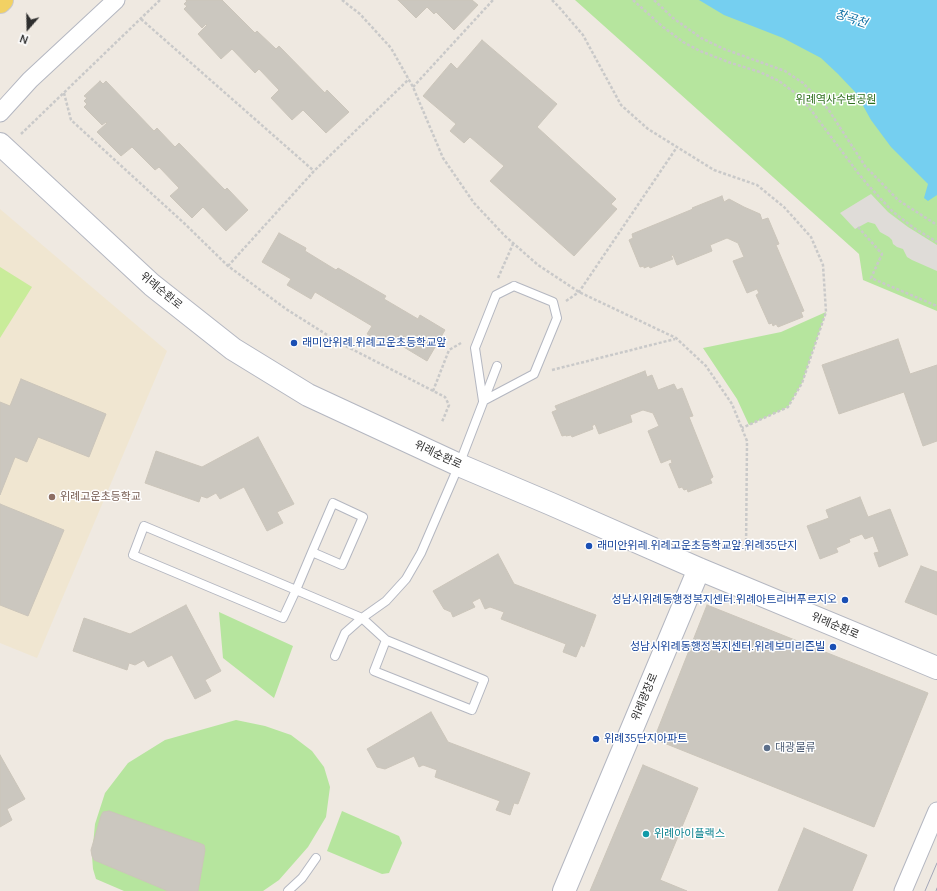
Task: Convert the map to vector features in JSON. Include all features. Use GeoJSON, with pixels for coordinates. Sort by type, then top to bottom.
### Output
{"type":"FeatureCollection","features":[{"type":"Feature","properties":{"kind":"street"},"geometry":{"type":"LineString","coordinates":[[0,113],[30,80],[116,0]]}},
{"type":"Feature","properties":{"kind":"street","name":"위례순환로"},"geometry":{"type":"LineString","coordinates":[[3,147],[152,285],[233,349],[308,395],[459,465],[699,569],[937,668]]}},
{"type":"Feature","properties":{"kind":"street","name":"위례광장로"},"geometry":{"type":"LineString","coordinates":[[564,891],[699,569]]}},
{"type":"Feature","properties":{"kind":"street"},"geometry":{"type":"LineString","coordinates":[[903,891],[937,810]]}},
{"type":"Feature","properties":{"kind":"lane"},"geometry":{"type":"LineString","coordinates":[[514,286],[553,302],[557,318],[534,374],[483,401],[475,348],[496,295],[514,286]]}},
{"type":"Feature","properties":{"kind":"lane"},"geometry":{"type":"LineString","coordinates":[[335,656],[345,633],[362,618],[386,601],[406,579],[421,553],[459,465],[497,366]]}},
{"type":"Feature","properties":{"kind":"lane"},"geometry":{"type":"LineString","coordinates":[[312,552],[342,565],[363,517],[334,503],[312,552],[296,590],[283,618],[133,555],[144,526],[296,590],[362,618],[386,640],[484,680],[472,710],[374,671],[386,640]]}},
{"type":"Feature","properties":{"kind":"lane"},"geometry":{"type":"LineString","coordinates":[[288,891],[302,878],[316,858]]}},
{"type":"Feature","properties":{"kind":"path"},"geometry":{"type":"LineString","coordinates":[[3,147],[64,93],[160,0]]}},
{"type":"Feature","properties":{"kind":"path"},"geometry":{"type":"LineString","coordinates":[[342,0],[360,14],[391,48],[413,87],[443,158],[474,204],[505,236],[538,264],[579,292],[676,338],[706,366],[732,404],[747,441],[746,552]]}},
{"type":"Feature","properties":{"kind":"path"},"geometry":{"type":"LineString","coordinates":[[413,87],[493,0]]}},
{"type":"Feature","properties":{"kind":"path"},"geometry":{"type":"LineString","coordinates":[[552,0],[583,36],[621,105],[648,129],[714,170],[757,185],[784,207],[811,238],[823,265],[826,312],[802,383],[788,407],[742,428]]}},
{"type":"Feature","properties":{"kind":"path"},"geometry":{"type":"LineString","coordinates":[[634,0],[663,27],[683,42],[700,51],[760,72],[780,81],[798,95],[858,173],[893,212],[914,228],[937,242]]}},
{"type":"Feature","properties":{"kind":"path"},"geometry":{"type":"LineString","coordinates":[[654,0],[673,18],[701,38],[724,49],[785,71],[803,83],[828,109],[865,166],[881,183],[898,200],[937,225]]}},
{"type":"Feature","properties":{"kind":"path"},"geometry":{"type":"LineString","coordinates":[[141,19],[314,171]]}},
{"type":"Feature","properties":{"kind":"path"},"geometry":{"type":"LineString","coordinates":[[228,266],[314,171],[409,79]]}},
{"type":"Feature","properties":{"kind":"path"},"geometry":{"type":"LineString","coordinates":[[64,93],[71,120],[185,224],[228,266],[286,309],[340,343],[445,397],[449,405],[442,422]]}},
{"type":"Feature","properties":{"kind":"path"},"geometry":{"type":"LineString","coordinates":[[579,292],[677,146]]}},
{"type":"Feature","properties":{"kind":"path"},"geometry":{"type":"LineString","coordinates":[[858,227],[882,254],[872,278],[937,306]]}},
{"type":"Feature","properties":{"kind":"path"},"geometry":{"type":"LineString","coordinates":[[534,374],[676,338]]}},
{"type":"Feature","properties":{"kind":"shaded area"},"geometry":{"type":"Polygon","coordinates":[[[871,194],[888,212],[908,227],[937,245],[937,271],[907,257],[903,249],[893,244],[892,240],[880,232],[875,224],[868,222],[855,229],[840,213],[871,194]]]}},
{"type":"Feature","properties":{"kind":"shaded area","name":"위례고운초등학교"},"geometry":{"type":"Polygon","coordinates":[[[0,209],[167,351],[37,658],[0,643],[0,209]]]}},
{"type":"Feature","properties":{"kind":"green space","name":"위례역사수변공원"},"geometry":{"type":"Polygon","coordinates":[[[575,0],[937,0],[937,311],[863,280],[859,254],[575,0]]]}},
{"type":"Feature","properties":{"kind":"green space"},"geometry":{"type":"Polygon","coordinates":[[[0,267],[32,287],[0,338],[0,267]]]}},
{"type":"Feature","properties":{"kind":"green space"},"geometry":{"type":"Polygon","coordinates":[[[826,312],[802,383],[788,407],[749,425],[737,399],[703,348],[781,332],[826,312]]]}},
{"type":"Feature","properties":{"kind":"green space"},"geometry":{"type":"Polygon","coordinates":[[[219,612],[293,646],[274,698],[223,658],[219,612]]]}},
{"type":"Feature","properties":{"kind":"green space"},"geometry":{"type":"Polygon","coordinates":[[[236,720],[265,726],[291,735],[312,751],[324,767],[330,787],[326,817],[308,847],[279,880],[263,891],[124,891],[96,879],[93,869],[92,856],[95,824],[105,793],[128,763],[165,740],[236,720]]]}},
{"type":"Feature","properties":{"kind":"green space"},"geometry":{"type":"Polygon","coordinates":[[[342,811],[399,836],[402,843],[389,873],[382,874],[327,851],[342,811]]]}},
{"type":"Feature","properties":{"kind":"water","name":"창곡천"},"geometry":{"type":"Polygon","coordinates":[[[699,0],[937,0],[937,195],[928,201],[924,198],[928,184],[891,147],[871,120],[856,93],[821,58],[783,38],[724,15],[699,0]]]}},
{"type":"Feature","properties":{"kind":"building"},"geometry":{"type":"Polygon","coordinates":[[[186,0],[222,0],[255,33],[257,31],[276,49],[279,46],[325,93],[327,90],[349,112],[326,133],[303,110],[292,120],[271,98],[279,90],[259,69],[255,73],[232,49],[221,59],[198,34],[207,25],[206,24],[202,28],[184,9],[187,6],[184,4],[187,1],[186,0]]]}},
{"type":"Feature","properties":{"kind":"building"},"geometry":{"type":"Polygon","coordinates":[[[398,0],[472,0],[478,5],[454,30],[436,12],[434,14],[427,7],[416,18],[398,0]]]}},
{"type":"Feature","properties":{"kind":"building"},"geometry":{"type":"Polygon","coordinates":[[[482,40],[557,104],[537,127],[616,199],[611,204],[617,209],[574,256],[490,181],[504,166],[470,137],[464,143],[450,131],[456,124],[423,96],[451,63],[457,69],[482,40]]]}},
{"type":"Feature","properties":{"kind":"building"},"geometry":{"type":"Polygon","coordinates":[[[100,81],[103,84],[106,81],[154,131],[157,128],[175,147],[179,143],[225,190],[227,188],[248,210],[226,231],[203,207],[192,218],[170,196],[179,188],[159,167],[155,170],[132,147],[121,156],[97,132],[107,123],[106,122],[102,125],[84,107],[87,104],[84,101],[87,98],[84,96],[100,81]]]}},
{"type":"Feature","properties":{"kind":"building"},"geometry":{"type":"Polygon","coordinates":[[[722,196],[724,202],[729,199],[760,214],[762,220],[768,218],[779,244],[776,245],[804,311],[801,312],[803,317],[778,327],[776,324],[773,326],[772,323],[769,324],[756,295],[759,293],[757,289],[747,293],[733,261],[744,257],[738,243],[727,238],[710,245],[712,251],[677,265],[673,255],[671,256],[673,259],[650,268],[649,266],[644,268],[644,266],[640,267],[629,240],[633,238],[632,234],[722,196]]]}},
{"type":"Feature","properties":{"kind":"building"},"geometry":{"type":"Polygon","coordinates":[[[279,233],[306,248],[305,251],[336,270],[338,268],[386,296],[384,299],[418,319],[420,315],[445,330],[427,361],[397,343],[394,349],[367,334],[372,326],[315,292],[311,299],[287,285],[291,279],[262,262],[279,233]]]}},
{"type":"Feature","properties":{"kind":"building"},"geometry":{"type":"Polygon","coordinates":[[[898,339],[910,374],[937,365],[937,441],[923,446],[904,392],[839,414],[822,365],[898,339]]]}},
{"type":"Feature","properties":{"kind":"building"},"geometry":{"type":"Polygon","coordinates":[[[645,371],[647,377],[652,375],[658,390],[674,384],[677,390],[682,388],[693,416],[689,417],[713,477],[710,479],[712,483],[688,492],[687,489],[684,490],[682,487],[679,488],[669,464],[672,463],[671,459],[661,463],[648,431],[659,426],[653,413],[643,410],[630,415],[632,422],[599,434],[595,424],[592,426],[593,429],[572,437],[571,435],[562,436],[552,412],[557,410],[555,406],[645,371]]]}},
{"type":"Feature","properties":{"kind":"building"},"geometry":{"type":"Polygon","coordinates":[[[21,379],[106,414],[89,457],[38,437],[27,462],[15,457],[0,495],[0,402],[10,406],[21,379]]]}},
{"type":"Feature","properties":{"kind":"building"},"geometry":{"type":"Polygon","coordinates":[[[258,437],[294,504],[277,512],[283,523],[267,531],[244,487],[220,499],[216,493],[207,498],[201,496],[199,502],[145,483],[156,451],[202,467],[258,437]]]}},
{"type":"Feature","properties":{"kind":"building"},"geometry":{"type":"Polygon","coordinates":[[[860,497],[868,517],[890,509],[908,555],[879,567],[874,553],[879,552],[873,536],[865,539],[862,534],[849,539],[850,542],[836,548],[838,552],[820,559],[807,526],[829,518],[826,510],[860,497]]]}},
{"type":"Feature","properties":{"kind":"building"},"geometry":{"type":"Polygon","coordinates":[[[0,504],[64,530],[28,616],[0,605],[0,504]]]}},
{"type":"Feature","properties":{"kind":"building"},"geometry":{"type":"Polygon","coordinates":[[[498,554],[514,584],[596,615],[584,647],[581,645],[576,657],[563,652],[566,644],[501,619],[504,612],[490,607],[485,609],[480,598],[472,602],[475,607],[453,617],[451,612],[444,609],[433,591],[498,554]]]}},
{"type":"Feature","properties":{"kind":"building"},"geometry":{"type":"Polygon","coordinates":[[[921,566],[937,572],[937,615],[905,602],[921,566]]]}},
{"type":"Feature","properties":{"kind":"building"},"geometry":{"type":"Polygon","coordinates":[[[186,605],[221,671],[205,680],[211,691],[195,699],[172,655],[148,667],[144,660],[135,665],[129,663],[127,670],[73,651],[84,618],[130,634],[186,605]]]}},
{"type":"Feature","properties":{"kind":"building"},"geometry":{"type":"Polygon","coordinates":[[[707,605],[928,693],[874,827],[654,739],[707,605]]]}},
{"type":"Feature","properties":{"kind":"building"},"geometry":{"type":"Polygon","coordinates":[[[431,712],[448,742],[530,773],[518,804],[514,803],[510,815],[496,810],[500,801],[435,777],[437,770],[423,765],[419,767],[414,756],[385,769],[377,767],[367,749],[431,712]]]}},
{"type":"Feature","properties":{"kind":"building"},"geometry":{"type":"Polygon","coordinates":[[[0,755],[25,799],[7,809],[12,820],[0,827],[0,755]]]}},
{"type":"Feature","properties":{"kind":"building","name":"위례아이플랙스"},"geometry":{"type":"Polygon","coordinates":[[[643,765],[698,788],[660,880],[687,891],[590,891],[643,765]]]}},
{"type":"Feature","properties":{"kind":"building"},"geometry":{"type":"Polygon","coordinates":[[[109,811],[204,845],[205,850],[198,891],[168,891],[94,860],[91,850],[101,816],[103,812],[109,811]]]}},
{"type":"Feature","properties":{"kind":"building"},"geometry":{"type":"Polygon","coordinates":[[[804,828],[867,855],[852,891],[778,891],[804,828]]]}},
{"type":"Feature","properties":{"kind":"tram line"},"geometry":{"type":"LineString","coordinates":[[925,891],[937,863]]}},
{"type":"Feature","properties":{"kind":"place","name":"래미안위례.위례고운초등학교앞"},"geometry":{"type":"Point","coordinates":[294,343]}},
{"type":"Feature","properties":{"kind":"place","name":"위례고운초등학교"},"geometry":{"type":"Point","coordinates":[52,497]}},
{"type":"Feature","properties":{"kind":"place","name":"래미안위레.위례고운초등학교앞.위례35단지"},"geometry":{"type":"Point","coordinates":[589,546]}},
{"type":"Feature","properties":{"kind":"place","name":"성남시위례동행정복지센터.위례아트리버푸르지오"},"geometry":{"type":"Point","coordinates":[845,600]}},
{"type":"Feature","properties":{"kind":"place","name":"성남시위례동행정복지센터.위례보미리즌빌"},"geometry":{"type":"Point","coordinates":[833,647]}},
{"type":"Feature","properties":{"kind":"place","name":"위례35단지아파트"},"geometry":{"type":"Point","coordinates":[596,739]}},
{"type":"Feature","properties":{"kind":"place","name":"대광물류"},"geometry":{"type":"Point","coordinates":[767,748]}},
{"type":"Feature","properties":{"kind":"place","name":"위례아이플랙스"},"geometry":{"type":"Point","coordinates":[646,834]}}]}
